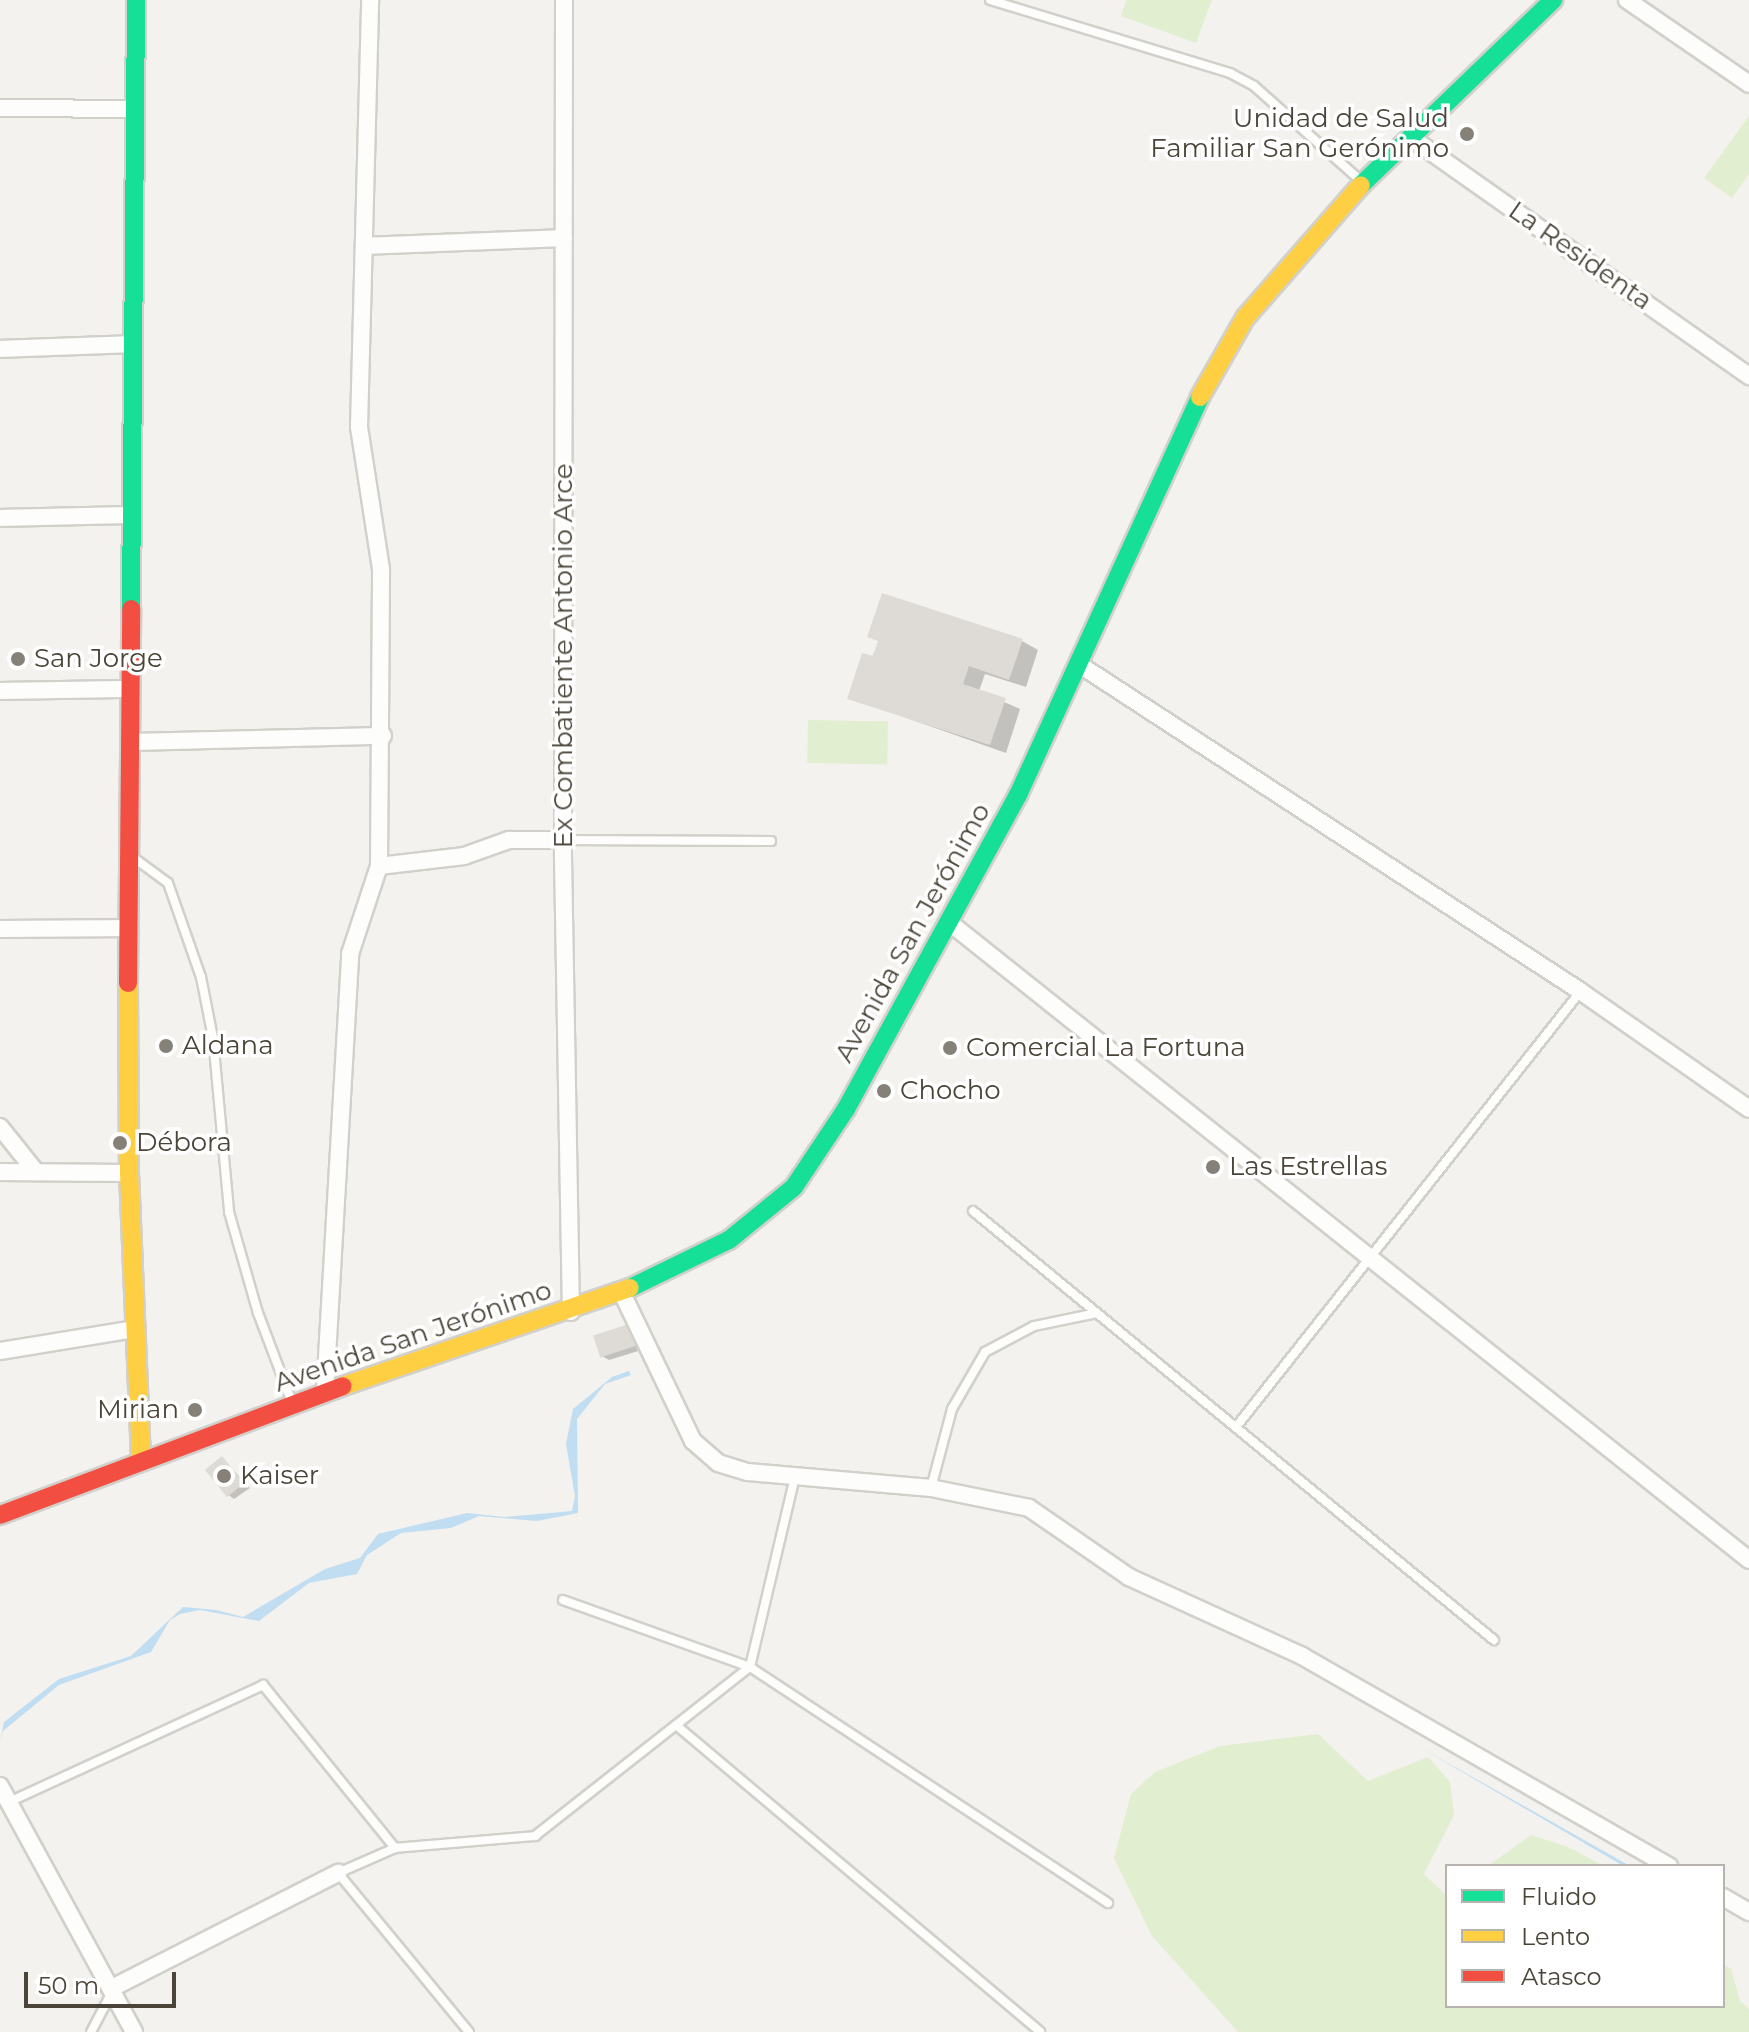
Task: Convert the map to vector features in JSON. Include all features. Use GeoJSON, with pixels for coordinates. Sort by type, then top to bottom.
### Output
{"type":"FeatureCollection","features":[{"type":"Feature","properties":{"kind":"street"},"geometry":{"type":"LineString","coordinates":[[136,0],[128,928],[129,1173],[141,1462]]}},
{"type":"Feature","properties":{"kind":"street"},"geometry":{"type":"LineString","coordinates":[[325,1392],[350,954],[379,866],[383,736],[381,569],[359,427],[370,0]]}},
{"type":"Feature","properties":{"kind":"street","name":"Ex Combatiente Antonio Arce"},"geometry":{"type":"LineString","coordinates":[[564,0],[563,840],[571,1312]]}},
{"type":"Feature","properties":{"kind":"street","name":"Avenida San Jerónimo"},"geometry":{"type":"LineString","coordinates":[[0,1515],[325,1392],[622,1293],[729,1240],[794,1187],[846,1109],[950,923],[1080,665],[1209,376],[1274,281],[1363,183],[1553,0]]}},
{"type":"Feature","properties":{"kind":"street"},"geometry":{"type":"LineString","coordinates":[[1627,0],[1749,84]]}},
{"type":"Feature","properties":{"kind":"street"},"geometry":{"type":"LineString","coordinates":[[0,108],[135,109]]}},
{"type":"Feature","properties":{"kind":"street","name":"La Residenta"},"geometry":{"type":"LineString","coordinates":[[1410,137],[1749,376]]}},
{"type":"Feature","properties":{"kind":"street"},"geometry":{"type":"LineString","coordinates":[[364,246],[564,238]]}},
{"type":"Feature","properties":{"kind":"street"},"geometry":{"type":"LineString","coordinates":[[0,349],[134,344]]}},
{"type":"Feature","properties":{"kind":"street"},"geometry":{"type":"LineString","coordinates":[[0,518],[132,515]]}},
{"type":"Feature","properties":{"kind":"street"},"geometry":{"type":"LineString","coordinates":[[1080,665],[1580,991],[1749,1109]]}},
{"type":"Feature","properties":{"kind":"street"},"geometry":{"type":"LineString","coordinates":[[0,691],[130,689]]}},
{"type":"Feature","properties":{"kind":"street"},"geometry":{"type":"LineString","coordinates":[[130,742],[383,736]]}},
{"type":"Feature","properties":{"kind":"street"},"geometry":{"type":"LineString","coordinates":[[379,866],[455,857],[509,840],[563,840]]}},
{"type":"Feature","properties":{"kind":"street"},"geometry":{"type":"LineString","coordinates":[[950,923],[1749,1560]]}},
{"type":"Feature","properties":{"kind":"street"},"geometry":{"type":"LineString","coordinates":[[0,929],[128,928]]}},
{"type":"Feature","properties":{"kind":"street"},"geometry":{"type":"LineString","coordinates":[[0,1127],[36,1172]]}},
{"type":"Feature","properties":{"kind":"street"},"geometry":{"type":"LineString","coordinates":[[0,1172],[129,1173]]}},
{"type":"Feature","properties":{"kind":"street"},"geometry":{"type":"LineString","coordinates":[[622,1293],[693,1441],[718,1463],[748,1472],[931,1488],[1029,1508],[1129,1577],[1302,1656],[1666,1864]]}},
{"type":"Feature","properties":{"kind":"street"},"geometry":{"type":"LineString","coordinates":[[0,1351],[135,1329]]}},
{"type":"Feature","properties":{"kind":"street"},"geometry":{"type":"LineString","coordinates":[[0,1786],[134,2032]]}},
{"type":"Feature","properties":{"kind":"street"},"geometry":{"type":"LineString","coordinates":[[112,1988],[338,1873]]}},
{"type":"Feature","properties":{"kind":"street"},"geometry":{"type":"LineString","coordinates":[[1725,1898],[1749,1912]]}},
{"type":"Feature","properties":{"kind":"lane"},"geometry":{"type":"LineString","coordinates":[[990,0],[1230,73],[1254,86],[1363,183]]}},
{"type":"Feature","properties":{"kind":"lane"},"geometry":{"type":"LineString","coordinates":[[563,840],[771,841]]}},
{"type":"Feature","properties":{"kind":"lane"},"geometry":{"type":"LineString","coordinates":[[129,846],[144,868],[168,883],[201,977],[213,1038],[229,1212],[258,1313],[293,1404]]}},
{"type":"Feature","properties":{"kind":"lane"},"geometry":{"type":"LineString","coordinates":[[1236,1427],[1371,1260],[1580,991]]}},
{"type":"Feature","properties":{"kind":"lane"},"geometry":{"type":"LineString","coordinates":[[973,1211],[1494,1640]]}},
{"type":"Feature","properties":{"kind":"lane"},"geometry":{"type":"LineString","coordinates":[[931,1488],[952,1409],[985,1352],[1034,1326],[1097,1313]]}},
{"type":"Feature","properties":{"kind":"lane"},"geometry":{"type":"LineString","coordinates":[[469,2032],[338,1873],[395,1848],[535,1836],[750,1667],[795,1477]]}},
{"type":"Feature","properties":{"kind":"lane"},"geometry":{"type":"LineString","coordinates":[[563,1600],[750,1667],[1108,1903]]}},
{"type":"Feature","properties":{"kind":"lane"},"geometry":{"type":"LineString","coordinates":[[9,1802],[263,1685],[395,1848]]}},
{"type":"Feature","properties":{"kind":"lane"},"geometry":{"type":"LineString","coordinates":[[676,1725],[1040,2032]]}},
{"type":"Feature","properties":{"kind":"lane"},"geometry":{"type":"LineString","coordinates":[[91,2032],[112,1988]]}},
{"type":"Feature","properties":{"kind":"green space"},"geometry":{"type":"Polygon","coordinates":[[[1126,0],[1212,0],[1196,43],[1121,16],[1126,0]]]}},
{"type":"Feature","properties":{"kind":"green space"},"geometry":{"type":"Polygon","coordinates":[[[1749,116],[1749,174],[1732,198],[1704,178],[1749,116]]]}},
{"type":"Feature","properties":{"kind":"green space"},"geometry":{"type":"Polygon","coordinates":[[[808,720],[888,721],[887,764],[807,763],[808,720]]]}},
{"type":"Feature","properties":{"kind":"green space"},"geometry":{"type":"Polygon","coordinates":[[[1318,1734],[1368,1781],[1428,1757],[1450,1782],[1454,1815],[1424,1874],[1445,1894],[1445,2008],[1725,2008],[1725,1965],[1731,1969],[1740,2001],[1749,2009],[1749,2032],[1238,2032],[1152,1936],[1114,1858],[1131,1794],[1155,1772],[1220,1746],[1318,1734]]]}},
{"type":"Feature","properties":{"kind":"green space"},"geometry":{"type":"Polygon","coordinates":[[[1531,1835],[1568,1847],[1600,1864],[1491,1864],[1531,1835]]]}},
{"type":"Feature","properties":{"kind":"water"},"geometry":{"type":"Polygon","coordinates":[[[629,1371],[631,1375],[605,1384],[577,1419],[578,1513],[537,1521],[479,1516],[451,1528],[401,1533],[367,1555],[357,1574],[309,1583],[259,1621],[200,1610],[180,1614],[170,1620],[151,1652],[59,1685],[3,1731],[0,1742],[4,1722],[59,1679],[131,1656],[183,1607],[216,1610],[243,1617],[325,1569],[360,1558],[378,1534],[467,1513],[504,1517],[572,1511],[575,1496],[566,1444],[573,1409],[612,1377],[629,1371]]]}},
{"type":"Feature","properties":{"kind":"water"},"geometry":{"type":"Polygon","coordinates":[[[1416,1745],[1626,1864],[1620,1864],[1416,1745]]]}},
{"type":"Feature","properties":{"kind":"building"},"geometry":{"type":"Polygon","coordinates":[[[882,593],[1023,639],[1009,680],[969,666],[963,684],[1006,698],[990,745],[847,699],[862,653],[873,656],[878,641],[867,637],[882,593]]]}},
{"type":"Feature","properties":{"kind":"building"},"geometry":{"type":"Polygon","coordinates":[[[635,1322],[642,1344],[600,1357],[593,1336],[635,1322]]]}},
{"type":"Feature","properties":{"kind":"building","name":"Kaiser"},"geometry":{"type":"Polygon","coordinates":[[[222,1456],[244,1483],[227,1497],[205,1470],[222,1456]]]}},
{"type":"Feature","properties":{"kind":"traffic: fast"},"geometry":{"type":"LineString","coordinates":[[131,609],[136,0]]}},
{"type":"Feature","properties":{"kind":"traffic: fast"},"geometry":{"type":"LineString","coordinates":[[1361,185],[1553,0]]}},
{"type":"Feature","properties":{"kind":"traffic: fast"},"geometry":{"type":"LineString","coordinates":[[630,1288],[729,1240],[794,1187],[846,1109],[1018,795],[1200,397]]}},
{"type":"Feature","properties":{"kind":"traffic: slow"},"geometry":{"type":"LineString","coordinates":[[1200,397],[1245,318],[1361,185]]}},
{"type":"Feature","properties":{"kind":"traffic: slow"},"geometry":{"type":"LineString","coordinates":[[128,983],[129,1173],[141,1462]]}},
{"type":"Feature","properties":{"kind":"traffic: slow"},"geometry":{"type":"LineString","coordinates":[[343,1386],[630,1288]]}},
{"type":"Feature","properties":{"kind":"traffic: jam"},"geometry":{"type":"LineString","coordinates":[[128,983],[131,609]]}},
{"type":"Feature","properties":{"kind":"traffic: jam"},"geometry":{"type":"LineString","coordinates":[[0,1515],[343,1386]]}},
{"type":"Feature","properties":{"kind":"place","name":"Unidad de Salud Familiar San Gerónimo"},"geometry":{"type":"Point","coordinates":[1467,134]}},
{"type":"Feature","properties":{"kind":"place","name":"San Jorge"},"geometry":{"type":"Point","coordinates":[18,659]}},
{"type":"Feature","properties":{"kind":"place","name":"Aldana"},"geometry":{"type":"Point","coordinates":[166,1046]}},
{"type":"Feature","properties":{"kind":"place","name":"Comercial La Fortuna"},"geometry":{"type":"Point","coordinates":[950,1048]}},
{"type":"Feature","properties":{"kind":"place","name":"Chocho"},"geometry":{"type":"Point","coordinates":[884,1091]}},
{"type":"Feature","properties":{"kind":"place","name":"Débora"},"geometry":{"type":"Point","coordinates":[120,1143]}},
{"type":"Feature","properties":{"kind":"place","name":"Las Estrellas"},"geometry":{"type":"Point","coordinates":[1213,1167]}},
{"type":"Feature","properties":{"kind":"place","name":"Mirian"},"geometry":{"type":"Point","coordinates":[195,1410]}},
{"type":"Feature","properties":{"kind":"place","name":"Kaiser"},"geometry":{"type":"Point","coordinates":[224,1476]}}]}
